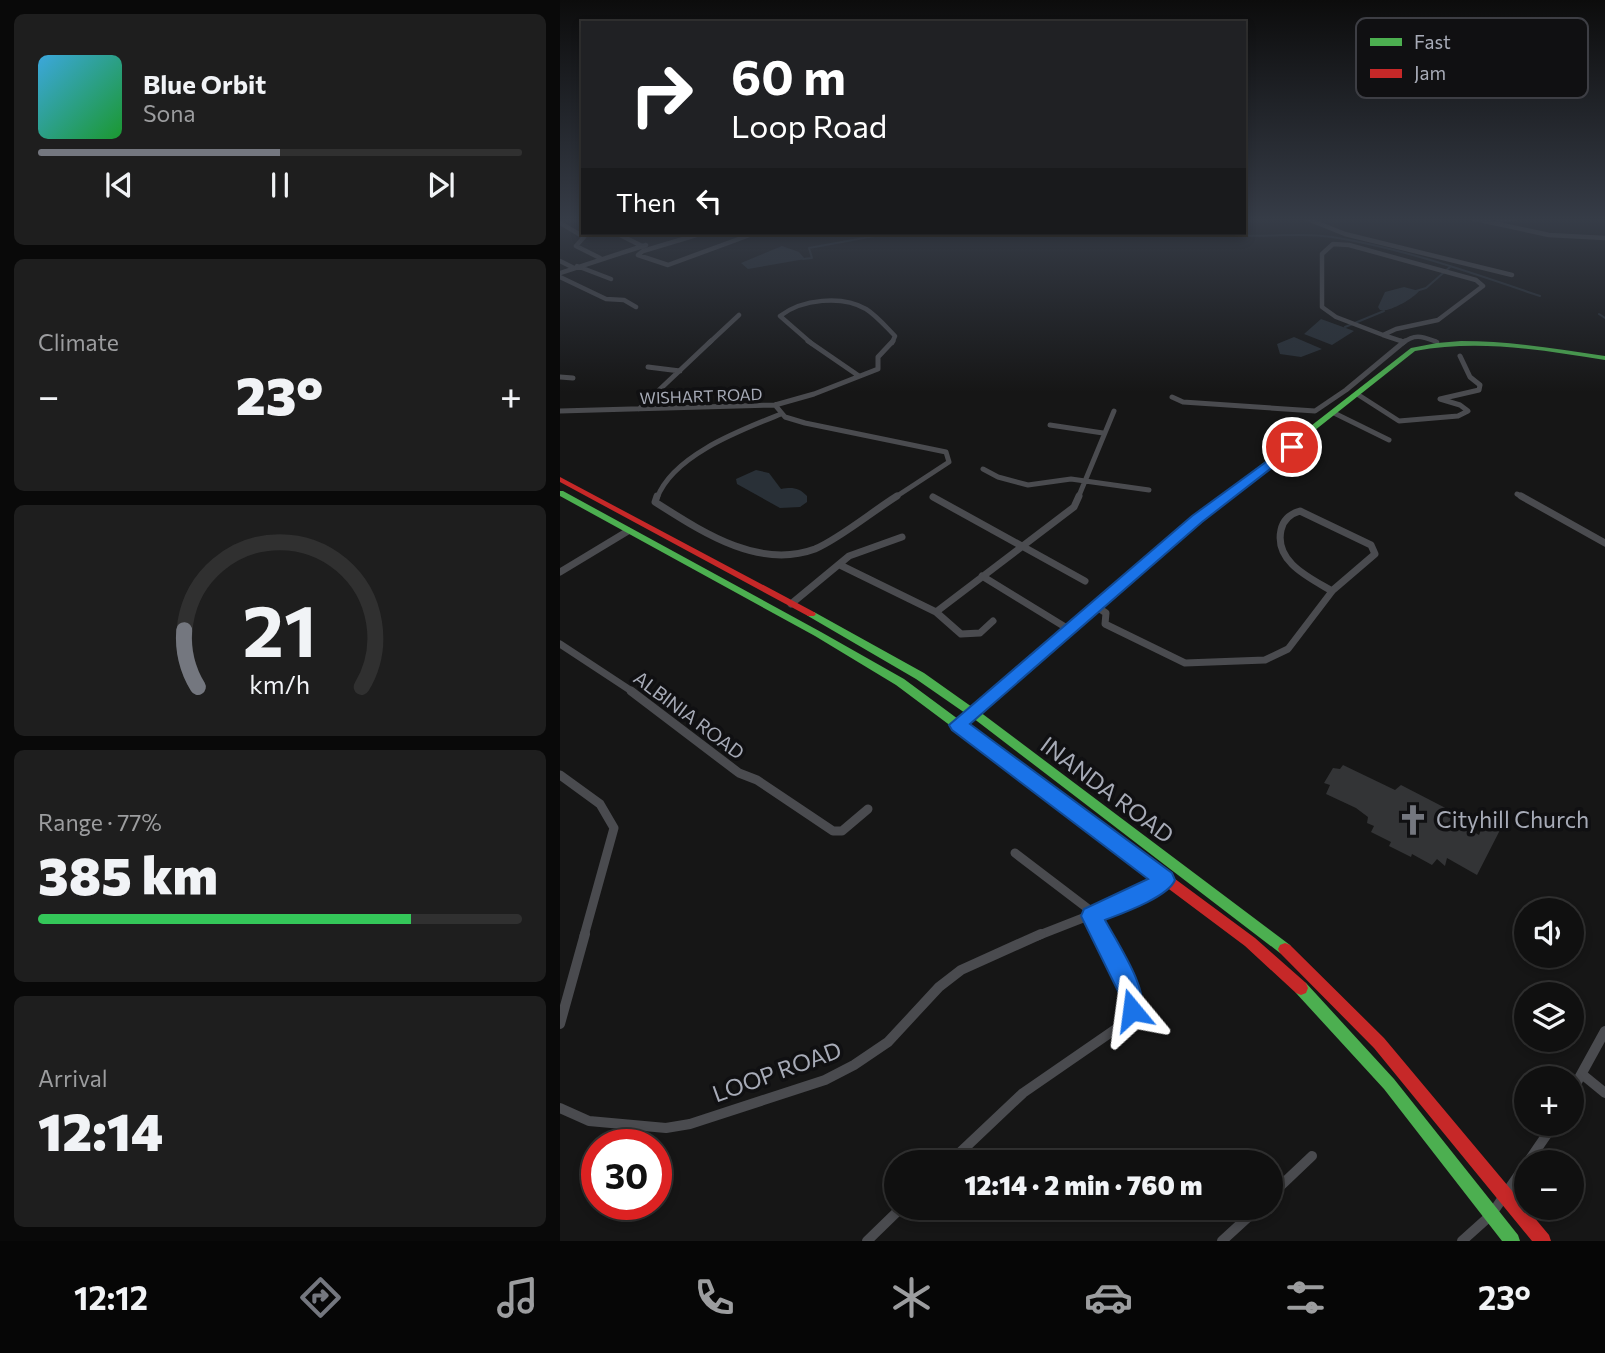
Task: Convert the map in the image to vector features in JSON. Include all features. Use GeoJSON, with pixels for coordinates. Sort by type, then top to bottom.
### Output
{"type":"FeatureCollection","features":[{"type":"Feature","properties":{"kind":"main road"},"geometry":{"type":"LineString","coordinates":[[958,725],[1197,519],[1413,349],[1437,342],[1467,342],[1605,358]]}},
{"type":"Feature","properties":{"kind":"main road","name":"INANDA ROAD"},"geometry":{"type":"LineString","coordinates":[[560,479],[893,660],[972,712],[1270,936],[1310,969],[1375,1037],[1543,1241]]}},
{"type":"Feature","properties":{"kind":"main road","name":"INANDA ROAD"},"geometry":{"type":"LineString","coordinates":[[560,493],[885,673],[1250,942],[1318,1003],[1371,1062],[1512,1241]]}},
{"type":"Feature","properties":{"kind":"main road"},"geometry":{"type":"LineString","coordinates":[[885,673],[893,660]]}},
{"type":"Feature","properties":{"kind":"main road"},"geometry":{"type":"LineString","coordinates":[[1068,786],[1071,793],[1093,813],[1087,823]]}},
{"type":"Feature","properties":{"kind":"street"},"geometry":{"type":"LineString","coordinates":[[562,276],[606,299],[624,300],[636,307]]}},
{"type":"Feature","properties":{"kind":"street"},"geometry":{"type":"LineString","coordinates":[[602,276],[611,279]]}},
{"type":"Feature","properties":{"kind":"street"},"geometry":{"type":"LineString","coordinates":[[1322,276],[1322,307],[1331,315],[1404,342]]}},
{"type":"Feature","properties":{"kind":"street"},"geometry":{"type":"LineString","coordinates":[[1383,335],[1393,329],[1437,321],[1450,314],[1483,286],[1475,280],[1460,276]]}},
{"type":"Feature","properties":{"kind":"street","name":"WISHART ROAD"},"geometry":{"type":"LineString","coordinates":[[560,411],[775,405],[859,376],[878,369],[877,357],[891,345],[895,336],[867,309],[850,303],[828,301],[781,313],[788,325],[859,376]]}},
{"type":"Feature","properties":{"kind":"street"},"geometry":{"type":"LineString","coordinates":[[639,410],[739,315]]}},
{"type":"Feature","properties":{"kind":"street"},"geometry":{"type":"LineString","coordinates":[[1172,397],[1183,402],[1315,411],[1416,335],[1437,342]]}},
{"type":"Feature","properties":{"kind":"street"},"geometry":{"type":"LineString","coordinates":[[1357,394],[1399,421],[1458,416],[1468,411],[1460,405],[1440,399],[1471,394],[1479,390],[1480,385],[1470,377],[1460,356]]}},
{"type":"Feature","properties":{"kind":"street"},"geometry":{"type":"LineString","coordinates":[[648,367],[680,371]]}},
{"type":"Feature","properties":{"kind":"street"},"geometry":{"type":"LineString","coordinates":[[560,377],[573,378]]}},
{"type":"Feature","properties":{"kind":"street"},"geometry":{"type":"LineString","coordinates":[[775,405],[780,414],[805,423],[932,447],[946,452],[948,462],[817,548],[794,555],[772,556],[746,550],[673,514],[655,502],[657,490],[677,468],[752,425],[780,414]]}},
{"type":"Feature","properties":{"kind":"street"},"geometry":{"type":"LineString","coordinates":[[936,612],[1074,507],[1114,411]]}},
{"type":"Feature","properties":{"kind":"street"},"geometry":{"type":"LineString","coordinates":[[1334,413],[1389,440]]}},
{"type":"Feature","properties":{"kind":"street"},"geometry":{"type":"LineString","coordinates":[[1050,425],[1103,433]]}},
{"type":"Feature","properties":{"kind":"street"},"geometry":{"type":"LineString","coordinates":[[983,469],[998,477],[1028,485],[1070,479],[1149,490]]}},
{"type":"Feature","properties":{"kind":"street"},"geometry":{"type":"LineString","coordinates":[[1517,494],[1605,543]]}},
{"type":"Feature","properties":{"kind":"street"},"geometry":{"type":"LineString","coordinates":[[933,497],[1085,581]]}},
{"type":"Feature","properties":{"kind":"street"},"geometry":{"type":"LineString","coordinates":[[1097,607],[1106,613],[1105,624],[1185,663],[1265,660],[1285,652],[1297,642],[1332,591],[1367,562],[1375,551],[1362,540],[1306,513],[1295,512],[1286,518],[1281,528],[1279,545],[1282,553],[1289,562],[1332,591]]}},
{"type":"Feature","properties":{"kind":"street"},"geometry":{"type":"LineString","coordinates":[[560,572],[628,531]]}},
{"type":"Feature","properties":{"kind":"street"},"geometry":{"type":"LineString","coordinates":[[792,604],[849,556],[902,537]]}},
{"type":"Feature","properties":{"kind":"street"},"geometry":{"type":"LineString","coordinates":[[840,565],[936,612],[955,631],[965,635],[980,632],[993,621]]}},
{"type":"Feature","properties":{"kind":"street"},"geometry":{"type":"LineString","coordinates":[[982,576],[1070,630]]}},
{"type":"Feature","properties":{"kind":"street","name":"ALBINIA ROAD"},"geometry":{"type":"LineString","coordinates":[[560,644],[629,688],[739,773],[757,780],[833,831],[842,831],[868,809]]}},
{"type":"Feature","properties":{"kind":"street"},"geometry":{"type":"LineString","coordinates":[[560,775],[604,808],[612,818],[614,828],[560,1024]]}},
{"type":"Feature","properties":{"kind":"street"},"geometry":{"type":"LineString","coordinates":[[963,1150],[1023,1093],[1114,1032],[1129,1016],[1133,1004],[1131,993],[1094,915],[1016,853]]}},
{"type":"Feature","properties":{"kind":"street","name":"LOOP ROAD"},"geometry":{"type":"LineString","coordinates":[[560,1108],[589,1121],[666,1128],[690,1124],[816,1083],[854,1065],[888,1042],[939,987],[961,970],[992,954],[1129,900],[1165,880]]}},
{"type":"Feature","properties":{"kind":"street"},"geometry":{"type":"LineString","coordinates":[[1584,1073],[1605,1031]]}},
{"type":"Feature","properties":{"kind":"street"},"geometry":{"type":"LineString","coordinates":[[1584,1076],[1605,1093]]}},
{"type":"Feature","properties":{"kind":"street"},"geometry":{"type":"LineString","coordinates":[[1283,1184],[1312,1156]]}},
{"type":"Feature","properties":{"kind":"street"},"geometry":{"type":"LineString","coordinates":[[1462,1241],[1491,1215],[1514,1181]]}},
{"type":"Feature","properties":{"kind":"street"},"geometry":{"type":"LineString","coordinates":[[867,1241],[889,1220]]}},
{"type":"Feature","properties":{"kind":"street"},"geometry":{"type":"LineString","coordinates":[[1222,1241],[1245,1220]]}},
{"type":"Feature","properties":{"kind":"shaded area"},"geometry":{"type":"Polygon","coordinates":[[[1404,287],[1419,291],[1400,305],[1380,310],[1378,307],[1385,292],[1404,287]]]}},
{"type":"Feature","properties":{"kind":"shaded area"},"geometry":{"type":"Polygon","coordinates":[[[1321,319],[1354,331],[1332,345],[1304,334],[1321,319]]]}},
{"type":"Feature","properties":{"kind":"shaded area"},"geometry":{"type":"Polygon","coordinates":[[[1294,337],[1322,349],[1301,357],[1280,354],[1277,344],[1294,337]]]}},
{"type":"Feature","properties":{"kind":"shaded area"},"geometry":{"type":"Polygon","coordinates":[[[756,470],[769,473],[781,489],[801,491],[807,496],[807,502],[800,507],[780,508],[737,484],[736,479],[756,470]]]}},
{"type":"Feature","properties":{"kind":"building","name":"Cityhill Church"},"geometry":{"type":"Polygon","coordinates":[[[1343,765],[1395,790],[1401,785],[1459,815],[1458,822],[1479,835],[1484,822],[1500,830],[1477,875],[1447,858],[1445,866],[1437,859],[1432,865],[1412,854],[1411,857],[1389,846],[1391,842],[1371,832],[1374,826],[1367,823],[1368,817],[1356,808],[1326,794],[1330,785],[1324,783],[1333,768],[1340,769],[1343,765]]]}},
{"type":"Feature","properties":{"kind":"waterway"},"geometry":{"type":"LineString","coordinates":[[1416,291],[1426,288],[1440,276]]}},
{"type":"Feature","properties":{"kind":"waterway"},"geometry":{"type":"LineString","coordinates":[[1479,276],[1540,296]]}},
{"type":"Feature","properties":{"kind":"waterway"},"geometry":{"type":"LineString","coordinates":[[1345,327],[1384,311]]}},
{"type":"Feature","properties":{"kind":"waterway"},"geometry":{"type":"LineString","coordinates":[[1599,314],[1605,318]]}},
{"type":"Feature","properties":{"kind":"traffic: fast"},"geometry":{"type":"LineString","coordinates":[[958,725],[1197,519],[1413,349],[1461,343],[1509,344],[1605,358]]}},
{"type":"Feature","properties":{"kind":"traffic: fast"},"geometry":{"type":"LineString","coordinates":[[560,493],[818,634],[900,682],[1094,826]]}},
{"type":"Feature","properties":{"kind":"traffic: fast"},"geometry":{"type":"LineString","coordinates":[[811,614],[920,676],[972,712],[1285,949]]}},
{"type":"Feature","properties":{"kind":"traffic: fast"},"geometry":{"type":"LineString","coordinates":[[1301,988],[1389,1084],[1512,1241]]}},
{"type":"Feature","properties":{"kind":"traffic: jam"},"geometry":{"type":"LineString","coordinates":[[560,479],[811,614]]}},
{"type":"Feature","properties":{"kind":"traffic: jam"},"geometry":{"type":"LineString","coordinates":[[1094,826],[1250,942],[1301,988]]}},
{"type":"Feature","properties":{"kind":"traffic: jam"},"geometry":{"type":"LineString","coordinates":[[1285,949],[1379,1043],[1543,1241]]}},
{"type":"Feature","properties":{"kind":"place","name":"Cityhill Church"},"geometry":{"type":"Point","coordinates":[1413,820]}},
{"type":"Feature","properties":{"kind":"route"},"geometry":{"type":"LineString","coordinates":[[1132,1010],[1131,993],[1092,916],[1165,880],[958,725],[1197,519],[1292,447]]}}]}
